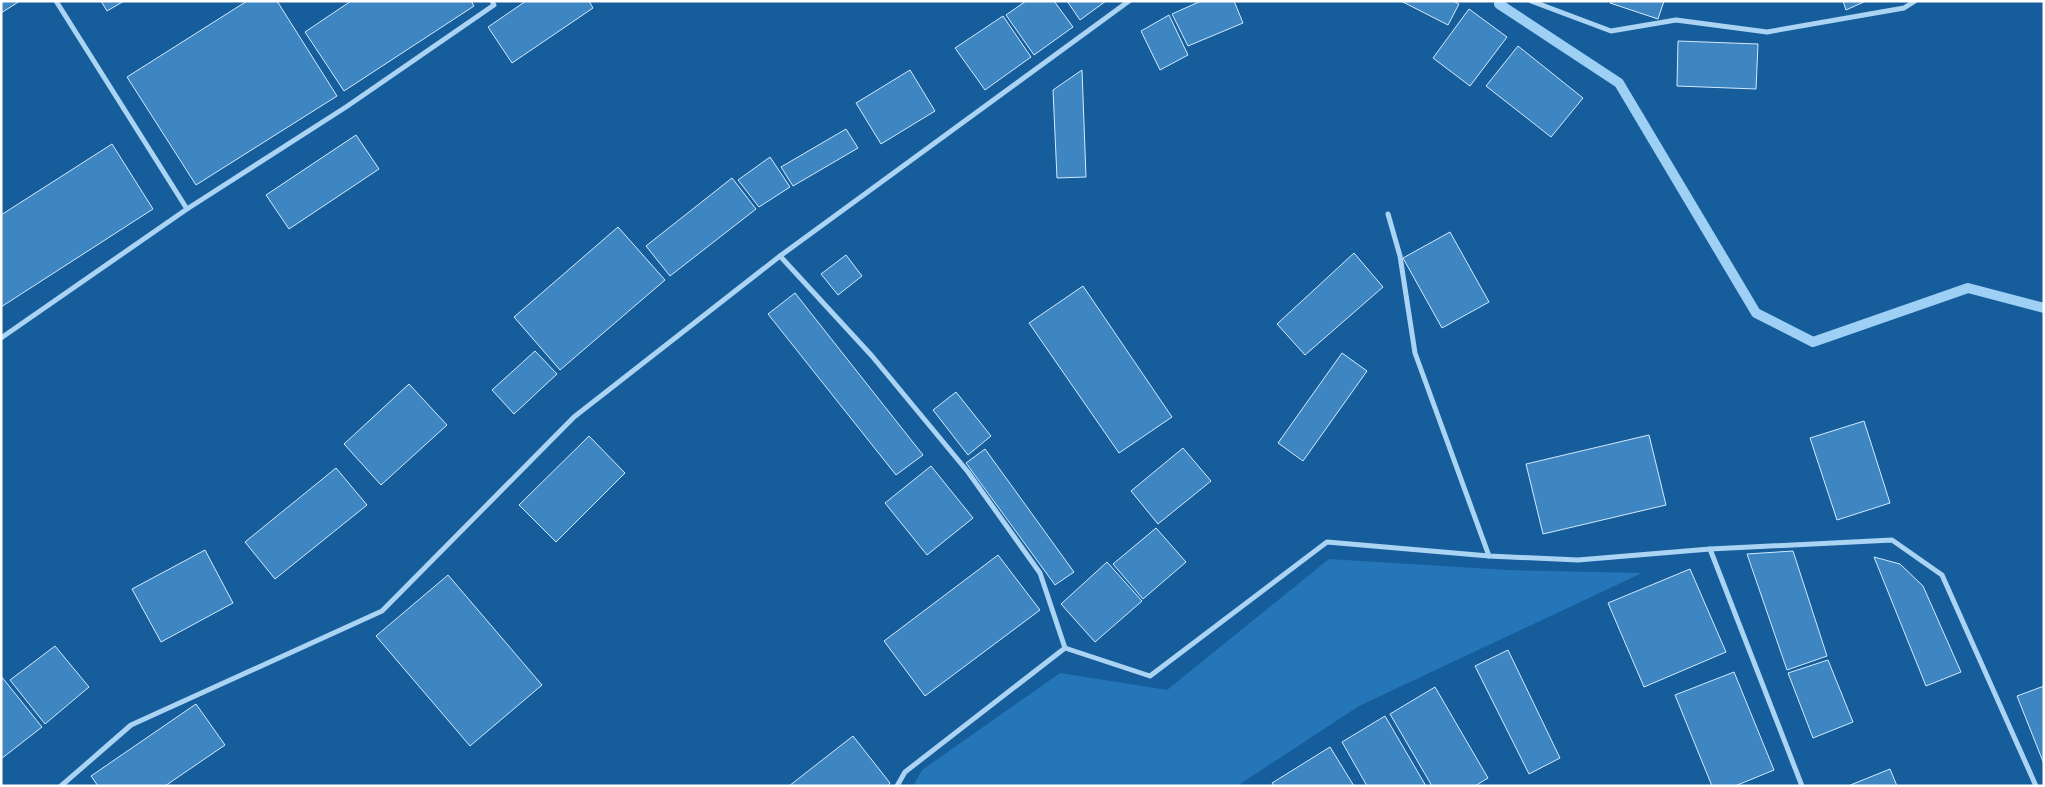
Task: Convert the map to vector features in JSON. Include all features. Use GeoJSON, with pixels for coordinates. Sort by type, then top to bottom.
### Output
{"type":"FeatureCollection","features":[{"type":"Feature","properties":{"kind":"street"},"geometry":{"type":"LineString","coordinates":[[56,1],[187,209]]}},
{"type":"Feature","properties":{"kind":"street"},"geometry":{"type":"LineString","coordinates":[[1,338],[187,209],[346,107],[494,5],[492,1]]}},
{"type":"Feature","properties":{"kind":"street"},"geometry":{"type":"LineString","coordinates":[[61,786],[131,725],[382,611],[574,417],[780,256],[1129,1]]}},
{"type":"Feature","properties":{"kind":"street"},"geometry":{"type":"LineString","coordinates":[[1531,1],[1611,31],[1676,20],[1768,32],[1904,8],[1915,1]]}},
{"type":"Feature","properties":{"kind":"street"},"geometry":{"type":"LineString","coordinates":[[1388,214],[1400,256],[1415,353],[1489,556]]}},
{"type":"Feature","properties":{"kind":"street"},"geometry":{"type":"LineString","coordinates":[[780,256],[872,356],[968,472],[1040,573],[1065,648]]}},
{"type":"Feature","properties":{"kind":"street"},"geometry":{"type":"LineString","coordinates":[[1065,648],[1150,676],[1327,542],[1489,556],[1578,560],[1710,549],[1892,540],[1942,575],[2036,786]]}},
{"type":"Feature","properties":{"kind":"street"},"geometry":{"type":"LineString","coordinates":[[1710,549],[1802,786]]}},
{"type":"Feature","properties":{"kind":"street"},"geometry":{"type":"LineString","coordinates":[[897,786],[905,772],[1065,648]]}},
{"type":"Feature","properties":{"kind":"shaded area"},"geometry":{"type":"Polygon","coordinates":[[[1329,559],[1507,570],[1642,573],[1359,706],[1237,786],[913,786],[922,770],[1060,673],[1167,690],[1329,559]]]}},
{"type":"Feature","properties":{"kind":"building"},"geometry":{"type":"Polygon","coordinates":[[[1,1],[20,1],[1,13],[1,1]]]}},
{"type":"Feature","properties":{"kind":"building"},"geometry":{"type":"Polygon","coordinates":[[[101,1],[124,1],[107,11],[101,1]]]}},
{"type":"Feature","properties":{"kind":"building"},"geometry":{"type":"Polygon","coordinates":[[[247,1],[277,1],[337,96],[196,185],[127,77],[247,1]]]}},
{"type":"Feature","properties":{"kind":"building"},"geometry":{"type":"Polygon","coordinates":[[[351,1],[471,1],[474,6],[344,91],[305,32],[351,1]]]}},
{"type":"Feature","properties":{"kind":"building"},"geometry":{"type":"Polygon","coordinates":[[[526,1],[589,1],[593,8],[512,63],[488,27],[526,1]]]}},
{"type":"Feature","properties":{"kind":"building"},"geometry":{"type":"Polygon","coordinates":[[[1026,1],[1054,1],[1073,27],[1034,55],[1006,15],[1026,1]]]}},
{"type":"Feature","properties":{"kind":"building"},"geometry":{"type":"Polygon","coordinates":[[[1067,1],[1106,1],[1080,20],[1067,1]]]}},
{"type":"Feature","properties":{"kind":"building"},"geometry":{"type":"Polygon","coordinates":[[[1201,1],[1234,1],[1243,23],[1188,46],[1172,14],[1201,1]]]}},
{"type":"Feature","properties":{"kind":"building"},"geometry":{"type":"Polygon","coordinates":[[[1401,1],[1453,1],[1459,4],[1448,25],[1401,1]]]}},
{"type":"Feature","properties":{"kind":"building"},"geometry":{"type":"Polygon","coordinates":[[[1611,1],[1664,1],[1658,19],[1610,3],[1611,1]]]}},
{"type":"Feature","properties":{"kind":"building"},"geometry":{"type":"Polygon","coordinates":[[[1843,1],[1866,1],[1846,10],[1843,1]]]}},
{"type":"Feature","properties":{"kind":"building"},"geometry":{"type":"Polygon","coordinates":[[[1469,9],[1507,37],[1470,86],[1433,58],[1469,9]]]}},
{"type":"Feature","properties":{"kind":"building"},"geometry":{"type":"Polygon","coordinates":[[[1169,15],[1188,55],[1160,70],[1141,31],[1169,15]]]}},
{"type":"Feature","properties":{"kind":"building"},"geometry":{"type":"Polygon","coordinates":[[[1003,16],[1031,57],[985,90],[955,48],[1003,16]]]}},
{"type":"Feature","properties":{"kind":"building"},"geometry":{"type":"Polygon","coordinates":[[[1678,41],[1758,44],[1756,89],[1677,86],[1678,41]]]}},
{"type":"Feature","properties":{"kind":"building"},"geometry":{"type":"Polygon","coordinates":[[[1518,46],[1583,98],[1551,137],[1486,86],[1518,46]]]}},
{"type":"Feature","properties":{"kind":"building"},"geometry":{"type":"Polygon","coordinates":[[[910,70],[935,111],[881,144],[856,103],[910,70]]]}},
{"type":"Feature","properties":{"kind":"building"},"geometry":{"type":"Polygon","coordinates":[[[1082,70],[1086,177],[1057,178],[1053,90],[1082,70]]]}},
{"type":"Feature","properties":{"kind":"building"},"geometry":{"type":"Polygon","coordinates":[[[846,129],[858,148],[793,186],[781,167],[846,129]]]}},
{"type":"Feature","properties":{"kind":"building"},"geometry":{"type":"Polygon","coordinates":[[[356,135],[379,169],[289,229],[266,195],[356,135]]]}},
{"type":"Feature","properties":{"kind":"building"},"geometry":{"type":"Polygon","coordinates":[[[112,144],[153,209],[1,307],[1,215],[112,144]]]}},
{"type":"Feature","properties":{"kind":"building"},"geometry":{"type":"Polygon","coordinates":[[[770,157],[790,187],[759,207],[738,180],[770,157]]]}},
{"type":"Feature","properties":{"kind":"building"},"geometry":{"type":"Polygon","coordinates":[[[732,178],[756,209],[670,276],[646,246],[732,178]]]}},
{"type":"Feature","properties":{"kind":"building"},"geometry":{"type":"Polygon","coordinates":[[[618,227],[665,280],[560,370],[514,317],[618,227]]]}},
{"type":"Feature","properties":{"kind":"building"},"geometry":{"type":"Polygon","coordinates":[[[1450,232],[1489,302],[1442,328],[1403,258],[1450,232]]]}},
{"type":"Feature","properties":{"kind":"building"},"geometry":{"type":"Polygon","coordinates":[[[1354,253],[1383,287],[1305,355],[1277,324],[1354,253]]]}},
{"type":"Feature","properties":{"kind":"building"},"geometry":{"type":"Polygon","coordinates":[[[846,255],[862,276],[838,295],[821,274],[846,255]]]}},
{"type":"Feature","properties":{"kind":"building"},"geometry":{"type":"Polygon","coordinates":[[[1083,286],[1172,417],[1119,453],[1029,323],[1083,286]]]}},
{"type":"Feature","properties":{"kind":"building"},"geometry":{"type":"Polygon","coordinates":[[[795,293],[923,455],[896,475],[768,314],[795,293]]]}},
{"type":"Feature","properties":{"kind":"building"},"geometry":{"type":"Polygon","coordinates":[[[535,351],[557,374],[514,414],[492,390],[535,351]]]}},
{"type":"Feature","properties":{"kind":"building"},"geometry":{"type":"Polygon","coordinates":[[[1342,353],[1367,371],[1303,461],[1278,443],[1342,353]]]}},
{"type":"Feature","properties":{"kind":"building"},"geometry":{"type":"Polygon","coordinates":[[[409,384],[447,425],[381,485],[344,444],[409,384]]]}},
{"type":"Feature","properties":{"kind":"building"},"geometry":{"type":"Polygon","coordinates":[[[956,392],[991,436],[968,455],[933,410],[956,392]]]}},
{"type":"Feature","properties":{"kind":"building"},"geometry":{"type":"Polygon","coordinates":[[[1864,421],[1890,503],[1837,520],[1810,438],[1864,421]]]}},
{"type":"Feature","properties":{"kind":"building"},"geometry":{"type":"Polygon","coordinates":[[[1649,435],[1666,505],[1543,534],[1526,464],[1649,435]]]}},
{"type":"Feature","properties":{"kind":"building"},"geometry":{"type":"Polygon","coordinates":[[[589,436],[625,473],[556,542],[519,505],[589,436]]]}},
{"type":"Feature","properties":{"kind":"building"},"geometry":{"type":"Polygon","coordinates":[[[1183,448],[1211,481],[1158,524],[1131,491],[1183,448]]]}},
{"type":"Feature","properties":{"kind":"building"},"geometry":{"type":"Polygon","coordinates":[[[985,449],[1074,572],[1055,585],[966,463],[985,449]]]}},
{"type":"Feature","properties":{"kind":"building"},"geometry":{"type":"Polygon","coordinates":[[[931,466],[973,518],[927,555],[885,503],[931,466]]]}},
{"type":"Feature","properties":{"kind":"building"},"geometry":{"type":"Polygon","coordinates":[[[336,468],[367,505],[275,579],[245,542],[336,468]]]}},
{"type":"Feature","properties":{"kind":"building"},"geometry":{"type":"Polygon","coordinates":[[[1156,528],[1186,562],[1143,599],[1113,564],[1156,528]]]}},
{"type":"Feature","properties":{"kind":"building"},"geometry":{"type":"Polygon","coordinates":[[[205,550],[233,603],[161,642],[132,589],[205,550]]]}},
{"type":"Feature","properties":{"kind":"building"},"geometry":{"type":"Polygon","coordinates":[[[1793,551],[1827,656],[1787,670],[1747,554],[1793,551]]]}},
{"type":"Feature","properties":{"kind":"building"},"geometry":{"type":"Polygon","coordinates":[[[998,555],[1040,610],[925,696],[884,641],[998,555]]]}},
{"type":"Feature","properties":{"kind":"building"},"geometry":{"type":"Polygon","coordinates":[[[1874,557],[1900,564],[1923,586],[1961,672],[1926,686],[1874,557]]]}},
{"type":"Feature","properties":{"kind":"building"},"geometry":{"type":"Polygon","coordinates":[[[1107,562],[1142,601],[1095,642],[1061,604],[1107,562]]]}},
{"type":"Feature","properties":{"kind":"building"},"geometry":{"type":"Polygon","coordinates":[[[1690,569],[1726,652],[1644,687],[1608,603],[1690,569]]]}},
{"type":"Feature","properties":{"kind":"building"},"geometry":{"type":"Polygon","coordinates":[[[448,575],[542,685],[470,746],[376,636],[448,575]]]}},
{"type":"Feature","properties":{"kind":"building"},"geometry":{"type":"Polygon","coordinates":[[[55,646],[89,687],[45,724],[10,680],[55,646]]]}},
{"type":"Feature","properties":{"kind":"building"},"geometry":{"type":"Polygon","coordinates":[[[1508,650],[1560,758],[1529,774],[1475,666],[1508,650]]]}},
{"type":"Feature","properties":{"kind":"building"},"geometry":{"type":"Polygon","coordinates":[[[1828,660],[1853,722],[1813,738],[1788,673],[1828,660]]]}},
{"type":"Feature","properties":{"kind":"building"},"geometry":{"type":"Polygon","coordinates":[[[1734,672],[1774,770],[1735,786],[1712,786],[1675,695],[1734,672]]]}},
{"type":"Feature","properties":{"kind":"building"},"geometry":{"type":"Polygon","coordinates":[[[1,676],[42,727],[1,759],[1,676]]]}},
{"type":"Feature","properties":{"kind":"building"},"geometry":{"type":"Polygon","coordinates":[[[2044,686],[2044,764],[2017,696],[2044,686]]]}},
{"type":"Feature","properties":{"kind":"building"},"geometry":{"type":"Polygon","coordinates":[[[1435,687],[1488,778],[1475,786],[1432,786],[1390,714],[1435,687]]]}},
{"type":"Feature","properties":{"kind":"building"},"geometry":{"type":"Polygon","coordinates":[[[196,704],[225,745],[165,786],[98,786],[91,776],[196,704]]]}},
{"type":"Feature","properties":{"kind":"building"},"geometry":{"type":"Polygon","coordinates":[[[1385,716],[1426,786],[1367,786],[1342,742],[1385,716]]]}},
{"type":"Feature","properties":{"kind":"building"},"geometry":{"type":"Polygon","coordinates":[[[853,736],[890,783],[887,786],[789,786],[853,736]]]}},
{"type":"Feature","properties":{"kind":"building"},"geometry":{"type":"Polygon","coordinates":[[[1330,747],[1354,786],[1274,786],[1272,783],[1330,747]]]}},
{"type":"Feature","properties":{"kind":"building"},"geometry":{"type":"Polygon","coordinates":[[[1890,769],[1897,786],[1848,786],[1890,769]]]}},
{"type":"Feature","properties":{"kind":"waterway"},"geometry":{"type":"LineString","coordinates":[[1499,4],[1619,83],[1756,313],[1813,342],[1968,288],[2044,308]]}}]}
